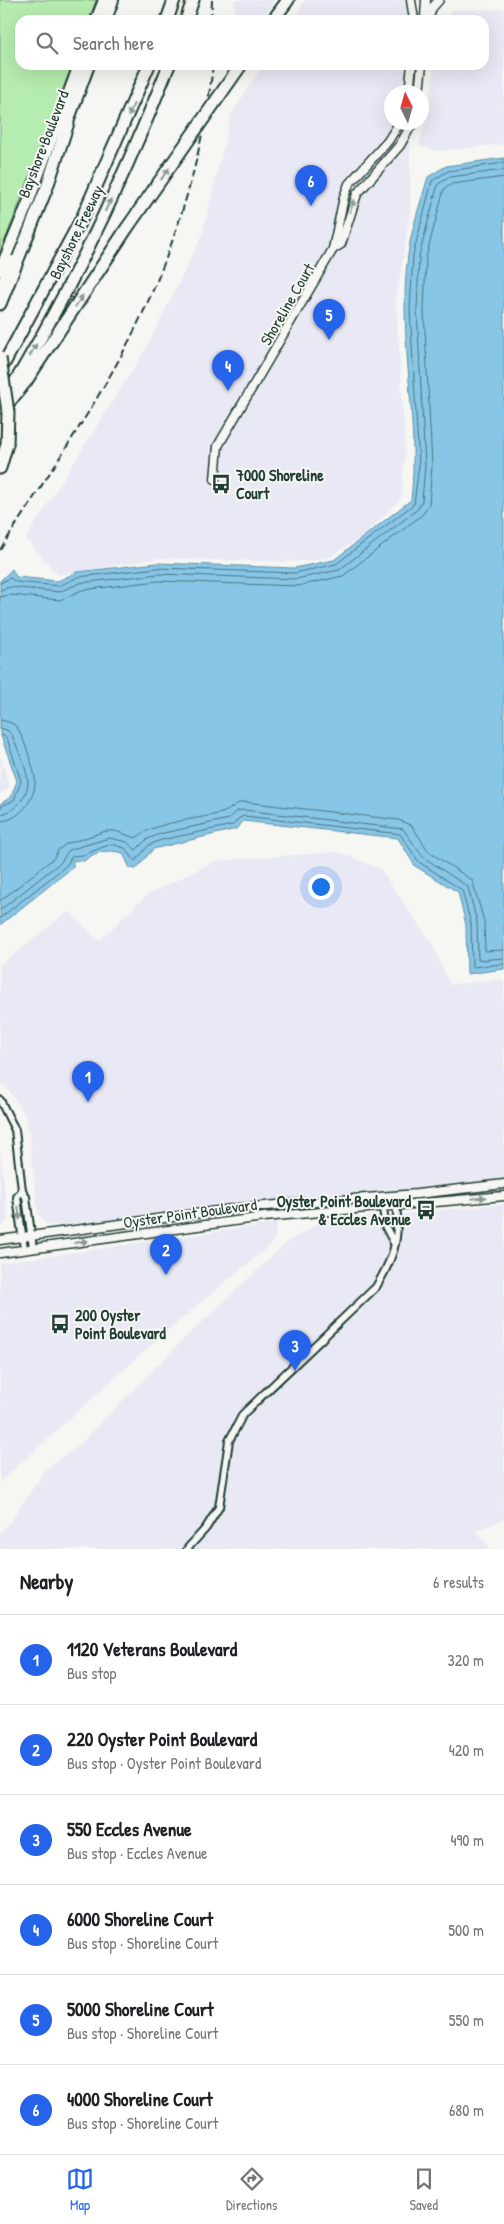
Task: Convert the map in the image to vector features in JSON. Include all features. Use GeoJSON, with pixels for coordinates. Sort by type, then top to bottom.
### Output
{"type":"FeatureCollection","features":[{"type":"Feature","properties":{"kind":"highway"},"geometry":{"type":"LineString","coordinates":[[169,15],[174,0]]}},
{"type":"Feature","properties":{"kind":"highway"},"geometry":{"type":"LineString","coordinates":[[187,15],[193,0]]}},
{"type":"Feature","properties":{"kind":"highway"},"geometry":{"type":"LineString","coordinates":[[277,15],[288,0]]}},
{"type":"Feature","properties":{"kind":"highway","name":"Bayshore Freeway"},"geometry":{"type":"LineString","coordinates":[[0,371],[83,216],[147,70]]}},
{"type":"Feature","properties":{"kind":"highway","name":"Bayshore Freeway"},"geometry":{"type":"LineString","coordinates":[[0,407],[45,329],[90,243],[127,164],[167,70]]}},
{"type":"Feature","properties":{"kind":"highway"},"geometry":{"type":"LineString","coordinates":[[0,412],[26,381],[127,228],[238,70]]}},
{"type":"Feature","properties":{"kind":"highway"},"geometry":{"type":"LineString","coordinates":[[0,304],[41,201],[68,123]]}},
{"type":"Feature","properties":{"kind":"highway"},"geometry":{"type":"LineString","coordinates":[[0,358],[8,412],[7,444],[0,468]]}},
{"type":"Feature","properties":{"kind":"main road"},"geometry":{"type":"LineString","coordinates":[[98,15],[104,0]]}},
{"type":"Feature","properties":{"kind":"main road"},"geometry":{"type":"LineString","coordinates":[[108,15],[113,0]]}},
{"type":"Feature","properties":{"kind":"main road","name":"Bayshore Boulevard"},"geometry":{"type":"LineString","coordinates":[[0,270],[28,203],[78,70]]}},
{"type":"Feature","properties":{"kind":"main road","name":"Bayshore Boulevard"},"geometry":{"type":"LineString","coordinates":[[0,288],[68,123],[87,70]]}},
{"type":"Feature","properties":{"kind":"street"},"geometry":{"type":"LineString","coordinates":[[411,0],[413,15]]}},
{"type":"Feature","properties":{"kind":"street"},"geometry":{"type":"LineString","coordinates":[[414,15],[416,0]]}},
{"type":"Feature","properties":{"kind":"street"},"geometry":{"type":"LineString","coordinates":[[426,0],[426,15]]}},
{"type":"Feature","properties":{"kind":"street"},"geometry":{"type":"LineString","coordinates":[[428,15],[439,0]]}},
{"type":"Feature","properties":{"kind":"street"},"geometry":{"type":"LineString","coordinates":[[410,85],[411,70]]}},
{"type":"Feature","properties":{"kind":"street"},"geometry":{"type":"LineString","coordinates":[[420,85],[421,70]]}},
{"type":"Feature","properties":{"kind":"street","name":"Shoreline Court"},"geometry":{"type":"LineString","coordinates":[[215,479],[218,446],[333,249],[347,189],[388,141],[395,130]]}},
{"type":"Feature","properties":{"kind":"street","name":"Shoreline Court"},"geometry":{"type":"LineString","coordinates":[[333,249],[341,244],[357,194],[400,145],[408,130]]}},
{"type":"Feature","properties":{"kind":"street"},"geometry":{"type":"LineString","coordinates":[[0,1100],[15,1130],[22,1190],[26,1197],[33,1248]]}},
{"type":"Feature","properties":{"kind":"street","name":"Oyster Point Boulevard"},"geometry":{"type":"LineString","coordinates":[[0,1240],[232,1209],[396,1196],[504,1184]]}},
{"type":"Feature","properties":{"kind":"street"},"geometry":{"type":"LineString","coordinates":[[22,1190],[17,1197],[24,1249]]}},
{"type":"Feature","properties":{"kind":"street"},"geometry":{"type":"LineString","coordinates":[[186,1549],[206,1528],[218,1507],[229,1441],[243,1414],[376,1287],[393,1255],[397,1235],[396,1196]]}},
{"type":"Feature","properties":{"kind":"street","name":"Oyster Point Boulevard"},"geometry":{"type":"LineString","coordinates":[[0,1253],[264,1216],[504,1196]]}},
{"type":"Feature","properties":{"kind":"street"},"geometry":{"type":"LineString","coordinates":[[382,1197],[385,1226],[394,1243]]}},
{"type":"Feature","properties":{"kind":"shaded area"},"geometry":{"type":"Polygon","coordinates":[[[235,0],[274,0],[266,15],[234,15],[235,0]]]}},
{"type":"Feature","properties":{"kind":"shaded area"},"geometry":{"type":"Polygon","coordinates":[[[305,0],[410,1],[410,15],[296,15],[305,0]]]}},
{"type":"Feature","properties":{"kind":"shaded area"},"geometry":{"type":"Polygon","coordinates":[[[504,9],[504,144],[437,151],[419,146],[423,130],[429,130],[429,108],[433,70],[489,70],[489,15],[448,15],[453,10],[504,9]]]}},
{"type":"Feature","properties":{"kind":"shaded area"},"geometry":{"type":"Polygon","coordinates":[[[260,70],[410,70],[410,85],[384,85],[384,130],[410,130],[410,212],[396,301],[405,447],[401,499],[361,538],[327,558],[293,562],[160,558],[58,575],[26,538],[147,347],[202,236],[231,115],[260,70]]]}},
{"type":"Feature","properties":{"kind":"shaded area"},"geometry":{"type":"Polygon","coordinates":[[[0,754],[9,787],[0,795],[0,754]]]}},
{"type":"Feature","properties":{"kind":"shaded area"},"geometry":{"type":"Polygon","coordinates":[[[339,852],[380,869],[432,944],[450,985],[504,979],[504,1180],[49,1226],[38,1214],[27,1118],[7,1088],[0,1083],[0,965],[69,911],[99,941],[147,895],[215,861],[339,852]]]}},
{"type":"Feature","properties":{"kind":"shaded area"},"geometry":{"type":"Polygon","coordinates":[[[0,1150],[8,1218],[6,1223],[0,1227],[0,1150]]]}},
{"type":"Feature","properties":{"kind":"shaded area"},"geometry":{"type":"Polygon","coordinates":[[[504,1204],[504,1519],[476,1531],[491,1549],[0,1549],[0,1532],[10,1522],[46,1469],[77,1447],[179,1344],[287,1242],[321,1222],[504,1204]]]}},
{"type":"Feature","properties":{"kind":"shaded area"},"geometry":{"type":"Polygon","coordinates":[[[277,1223],[275,1239],[270,1245],[162,1335],[0,1482],[0,1263],[277,1223]]]}},
{"type":"Feature","properties":{"kind":"green space"},"geometry":{"type":"Polygon","coordinates":[[[0,0],[96,0],[91,15],[15,15],[15,70],[71,70],[0,253],[0,0]]]}},
{"type":"Feature","properties":{"kind":"water"},"geometry":{"type":"Polygon","coordinates":[[[504,158],[504,969],[467,974],[466,925],[458,892],[415,866],[398,838],[243,821],[236,829],[153,849],[136,869],[130,868],[123,853],[118,852],[107,851],[98,853],[84,861],[73,860],[73,867],[0,925],[0,804],[11,797],[17,781],[0,733],[0,581],[12,569],[16,577],[58,581],[77,572],[157,563],[294,568],[334,560],[411,500],[413,439],[406,347],[405,285],[409,245],[414,225],[428,177],[446,166],[504,158]]]}},
{"type":"Feature","properties":{"kind":"railway"},"geometry":{"type":"LineString","coordinates":[[211,15],[212,0]]}},
{"type":"Feature","properties":{"kind":"railway"},"geometry":{"type":"LineString","coordinates":[[0,550],[98,396],[144,310],[172,242],[193,173],[212,70]]}},
{"type":"Feature","properties":{"kind":"place","name":"4000 Shoreline Court"},"geometry":{"type":"Point","coordinates":[311,206]}},
{"type":"Feature","properties":{"kind":"place","name":"5000 Shoreline Court"},"geometry":{"type":"Point","coordinates":[329,340]}},
{"type":"Feature","properties":{"kind":"place","name":"6000 Shoreline Court"},"geometry":{"type":"Point","coordinates":[228,391]}},
{"type":"Feature","properties":{"kind":"place","name":"7000 Shoreline Court"},"geometry":{"type":"Point","coordinates":[221,484]}},
{"type":"Feature","properties":{"kind":"place","name":"1120 Veterans Boulevard"},"geometry":{"type":"Point","coordinates":[88,1102]}},
{"type":"Feature","properties":{"kind":"place","name":"Oyster Point Boulevard & Eccles Avenue"},"geometry":{"type":"Point","coordinates":[426,1210]}},
{"type":"Feature","properties":{"kind":"place","name":"220 Oyster Point Boulevard"},"geometry":{"type":"Point","coordinates":[166,1275]}},
{"type":"Feature","properties":{"kind":"place","name":"200 Oyster Point Boulevard"},"geometry":{"type":"Point","coordinates":[60,1324]}},
{"type":"Feature","properties":{"kind":"place","name":"550 Eccles Avenue"},"geometry":{"type":"Point","coordinates":[295,1371]}}]}
